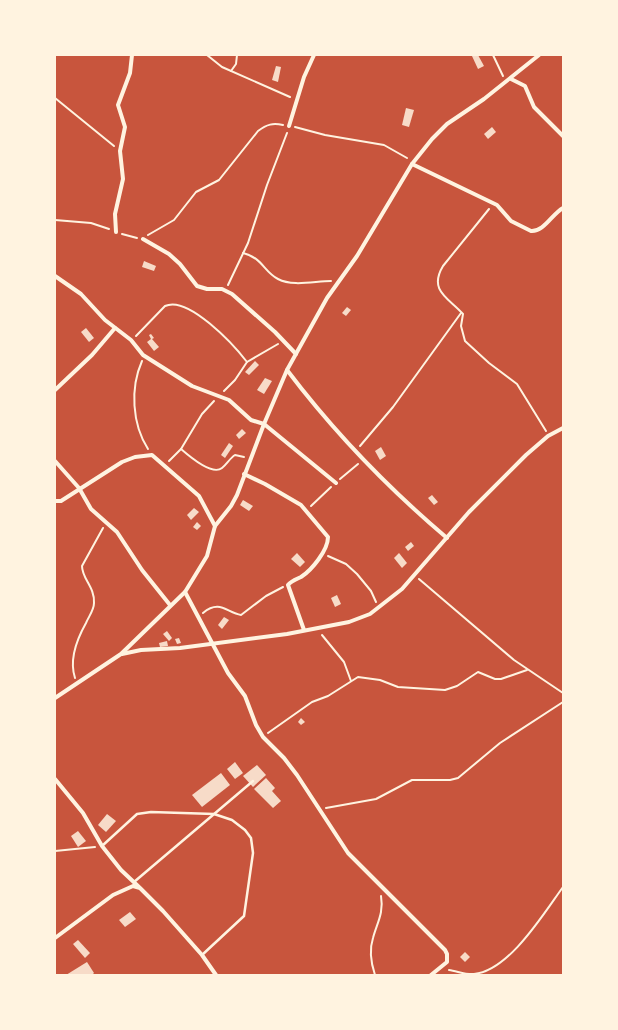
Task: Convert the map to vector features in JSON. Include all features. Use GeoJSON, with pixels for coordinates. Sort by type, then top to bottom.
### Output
{"type":"FeatureCollection","features":[{"type":"Feature","properties":{"kind":"street"},"geometry":{"type":"LineString","coordinates":[[116,232],[115,214],[123,184],[120,151],[125,127],[118,105],[130,73],[132,55]]}},
{"type":"Feature","properties":{"kind":"street"},"geometry":{"type":"LineString","coordinates":[[289,126],[304,77],[314,55]]}},
{"type":"Feature","properties":{"kind":"street"},"geometry":{"type":"LineString","coordinates":[[55,698],[121,654],[185,592],[207,556],[215,526],[231,506],[287,370],[318,312],[358,256],[413,163],[448,124],[506,81],[511,79],[539,55]]}},
{"type":"Feature","properties":{"kind":"street"},"geometry":{"type":"LineString","coordinates":[[511,79],[525,86],[534,106],[563,136]]}},
{"type":"Feature","properties":{"kind":"street"},"geometry":{"type":"LineString","coordinates":[[413,163],[494,203],[500,207],[510,221],[534,231],[542,228],[549,219],[563,208]]}},
{"type":"Feature","properties":{"kind":"street"},"geometry":{"type":"LineString","coordinates":[[143,239],[176,260],[197,286],[207,289],[226,290],[284,340],[296,354]]}},
{"type":"Feature","properties":{"kind":"street"},"geometry":{"type":"LineString","coordinates":[[55,276],[81,294],[115,328],[132,340],[143,356],[192,386],[220,396],[233,403],[251,420],[264,424],[336,483]]}},
{"type":"Feature","properties":{"kind":"street"},"geometry":{"type":"LineString","coordinates":[[55,390],[87,360],[115,328]]}},
{"type":"Feature","properties":{"kind":"street"},"geometry":{"type":"LineString","coordinates":[[287,370],[355,452],[409,506],[447,538]]}},
{"type":"Feature","properties":{"kind":"street"},"geometry":{"type":"LineString","coordinates":[[121,654],[141,650],[213,645],[319,628],[362,618],[382,606],[414,576],[469,512],[548,436],[563,428]]}},
{"type":"Feature","properties":{"kind":"street"},"geometry":{"type":"LineString","coordinates":[[55,501],[61,501],[79,488],[122,462],[135,457],[152,455],[199,496],[215,526]]}},
{"type":"Feature","properties":{"kind":"street"},"geometry":{"type":"LineString","coordinates":[[55,461],[79,488],[91,509],[122,538],[142,570],[170,605]]}},
{"type":"Feature","properties":{"kind":"street"},"geometry":{"type":"LineString","coordinates":[[244,474],[265,484],[301,506],[328,538],[324,550],[307,572],[288,585],[304,630]]}},
{"type":"Feature","properties":{"kind":"street"},"geometry":{"type":"LineString","coordinates":[[185,592],[228,673],[245,696],[256,725],[263,737],[284,758],[321,809],[348,852],[445,950],[447,954],[447,962],[432,975]]}},
{"type":"Feature","properties":{"kind":"street"},"geometry":{"type":"LineString","coordinates":[[55,779],[84,813],[102,846],[121,870],[140,888],[202,955],[216,975]]}},
{"type":"Feature","properties":{"kind":"street"},"geometry":{"type":"LineString","coordinates":[[55,938],[113,895],[127,887],[133,886],[140,888]]}},
{"type":"Feature","properties":{"kind":"lane"},"geometry":{"type":"LineString","coordinates":[[134,883],[253,781]]}},
{"type":"Feature","properties":{"kind":"lane"},"geometry":{"type":"LineString","coordinates":[[102,846],[137,814],[151,812],[214,814],[232,820],[245,830],[251,838],[252,860],[246,909],[243,919],[202,955]]}},
{"type":"Feature","properties":{"kind":"path"},"geometry":{"type":"LineString","coordinates":[[207,55],[222,67],[297,100]]}},
{"type":"Feature","properties":{"kind":"path"},"geometry":{"type":"LineString","coordinates":[[231,71],[236,64],[237,55]]}},
{"type":"Feature","properties":{"kind":"path"},"geometry":{"type":"LineString","coordinates":[[493,55],[506,81]]}},
{"type":"Feature","properties":{"kind":"path"},"geometry":{"type":"LineString","coordinates":[[55,98],[120,151]]}},
{"type":"Feature","properties":{"kind":"path"},"geometry":{"type":"LineString","coordinates":[[55,220],[91,223],[127,236],[143,239],[174,220],[196,192],[219,180],[258,131],[266,125],[273,124],[289,126],[343,139],[384,145],[413,163]]}},
{"type":"Feature","properties":{"kind":"path"},"geometry":{"type":"LineString","coordinates":[[226,290],[255,224],[267,184],[289,126]]}},
{"type":"Feature","properties":{"kind":"path"},"geometry":{"type":"LineString","coordinates":[[494,203],[438,276],[439,287],[444,298],[461,312],[463,317],[461,326],[465,341],[489,363],[517,384],[548,436]]}},
{"type":"Feature","properties":{"kind":"path"},"geometry":{"type":"LineString","coordinates":[[243,253],[255,257],[277,279],[282,281],[291,283],[339,281]]}},
{"type":"Feature","properties":{"kind":"path"},"geometry":{"type":"LineString","coordinates":[[132,340],[165,306],[170,303],[200,317],[214,327],[230,340],[247,362]]}},
{"type":"Feature","properties":{"kind":"path"},"geometry":{"type":"LineString","coordinates":[[355,452],[393,407],[461,312]]}},
{"type":"Feature","properties":{"kind":"path"},"geometry":{"type":"LineString","coordinates":[[156,459],[162,462],[169,461],[181,449],[202,414],[237,377],[240,370],[247,362],[284,340]]}},
{"type":"Feature","properties":{"kind":"path"},"geometry":{"type":"LineString","coordinates":[[143,356],[134,386],[135,406],[138,429],[152,455]]}},
{"type":"Feature","properties":{"kind":"path"},"geometry":{"type":"LineString","coordinates":[[181,449],[204,466],[215,470],[220,469],[236,455],[250,460]]}},
{"type":"Feature","properties":{"kind":"path"},"geometry":{"type":"LineString","coordinates":[[76,683],[72,669],[72,662],[77,642],[94,603],[93,592],[82,572],[82,566],[106,523]]}},
{"type":"Feature","properties":{"kind":"path"},"geometry":{"type":"LineString","coordinates":[[324,550],[327,555],[346,564],[357,574],[371,591],[375,601],[382,606]]}},
{"type":"Feature","properties":{"kind":"path"},"geometry":{"type":"LineString","coordinates":[[414,576],[527,670],[563,693]]}},
{"type":"Feature","properties":{"kind":"path"},"geometry":{"type":"LineString","coordinates":[[199,617],[211,608],[224,607],[241,614],[266,596],[288,585]]}},
{"type":"Feature","properties":{"kind":"path"},"geometry":{"type":"LineString","coordinates":[[319,628],[323,636],[344,662],[351,681]]}},
{"type":"Feature","properties":{"kind":"path"},"geometry":{"type":"LineString","coordinates":[[263,737],[308,705],[328,696],[351,681],[361,677],[380,680],[398,687],[445,690],[457,686],[478,672],[495,679],[501,679],[527,670]]}},
{"type":"Feature","properties":{"kind":"path"},"geometry":{"type":"LineString","coordinates":[[321,809],[376,799],[412,780],[450,780],[458,778],[500,743],[563,702]]}},
{"type":"Feature","properties":{"kind":"path"},"geometry":{"type":"LineString","coordinates":[[55,851],[102,846]]}},
{"type":"Feature","properties":{"kind":"path"},"geometry":{"type":"LineString","coordinates":[[375,975],[371,954],[372,940],[382,912],[379,885]]}},
{"type":"Feature","properties":{"kind":"path"},"geometry":{"type":"LineString","coordinates":[[440,968],[473,974],[482,973],[494,966],[517,948],[540,920],[563,887]]}},
{"type":"Feature","properties":{"kind":"building"},"geometry":{"type":"Polygon","coordinates":[[[478,55],[484,66],[478,69],[472,56],[478,55]]]}},
{"type":"Feature","properties":{"kind":"building"},"geometry":{"type":"Polygon","coordinates":[[[276,66],[281,67],[278,82],[272,80],[276,66]]]}},
{"type":"Feature","properties":{"kind":"building"},"geometry":{"type":"Polygon","coordinates":[[[406,108],[414,110],[409,127],[402,125],[406,108]]]}},
{"type":"Feature","properties":{"kind":"building"},"geometry":{"type":"Polygon","coordinates":[[[492,127],[496,132],[488,139],[484,134],[492,127]]]}},
{"type":"Feature","properties":{"kind":"building"},"geometry":{"type":"Polygon","coordinates":[[[144,261],[156,266],[154,271],[142,267],[144,261]]]}},
{"type":"Feature","properties":{"kind":"building"},"geometry":{"type":"Polygon","coordinates":[[[347,307],[351,310],[346,316],[342,313],[347,307]]]}},
{"type":"Feature","properties":{"kind":"building"},"geometry":{"type":"Polygon","coordinates":[[[86,328],[94,338],[89,342],[81,332],[86,328]]]}},
{"type":"Feature","properties":{"kind":"building"},"geometry":{"type":"Polygon","coordinates":[[[151,334],[154,338],[152,339],[159,347],[154,351],[147,342],[151,339],[149,335],[151,334]]]}},
{"type":"Feature","properties":{"kind":"building"},"geometry":{"type":"Polygon","coordinates":[[[255,361],[259,365],[249,375],[245,372],[255,361]]]}},
{"type":"Feature","properties":{"kind":"building"},"geometry":{"type":"Polygon","coordinates":[[[265,378],[272,381],[264,394],[257,390],[265,378]]]}},
{"type":"Feature","properties":{"kind":"building"},"geometry":{"type":"Polygon","coordinates":[[[242,429],[246,433],[239,439],[236,435],[242,429]]]}},
{"type":"Feature","properties":{"kind":"building"},"geometry":{"type":"Polygon","coordinates":[[[229,443],[233,446],[225,458],[221,455],[229,443]]]}},
{"type":"Feature","properties":{"kind":"building"},"geometry":{"type":"Polygon","coordinates":[[[381,447],[386,456],[380,460],[375,451],[381,447]]]}},
{"type":"Feature","properties":{"kind":"building"},"geometry":{"type":"Polygon","coordinates":[[[432,495],[438,502],[434,505],[428,498],[432,495]]]}},
{"type":"Feature","properties":{"kind":"building"},"geometry":{"type":"Polygon","coordinates":[[[243,500],[253,506],[249,511],[240,505],[243,500]]]}},
{"type":"Feature","properties":{"kind":"building"},"geometry":{"type":"Polygon","coordinates":[[[194,508],[199,512],[191,520],[187,515],[194,508]]]}},
{"type":"Feature","properties":{"kind":"building"},"geometry":{"type":"Polygon","coordinates":[[[197,522],[201,526],[197,530],[193,527],[197,522]]]}},
{"type":"Feature","properties":{"kind":"building"},"geometry":{"type":"Polygon","coordinates":[[[411,542],[414,546],[408,551],[405,547],[411,542]]]}},
{"type":"Feature","properties":{"kind":"building"},"geometry":{"type":"Polygon","coordinates":[[[297,553],[305,562],[300,567],[291,559],[297,553]]]}},
{"type":"Feature","properties":{"kind":"building"},"geometry":{"type":"Polygon","coordinates":[[[399,553],[407,563],[402,568],[394,558],[399,553]]]}},
{"type":"Feature","properties":{"kind":"building"},"geometry":{"type":"Polygon","coordinates":[[[337,595],[341,604],[335,607],[331,598],[337,595]]]}},
{"type":"Feature","properties":{"kind":"building"},"geometry":{"type":"Polygon","coordinates":[[[224,617],[229,620],[222,629],[218,625],[224,617]]]}},
{"type":"Feature","properties":{"kind":"building"},"geometry":{"type":"Polygon","coordinates":[[[167,631],[172,638],[169,641],[163,634],[167,631]]]}},
{"type":"Feature","properties":{"kind":"building"},"geometry":{"type":"Polygon","coordinates":[[[179,638],[181,643],[177,644],[175,639],[179,638]]]}},
{"type":"Feature","properties":{"kind":"building"},"geometry":{"type":"Polygon","coordinates":[[[167,641],[168,646],[160,647],[159,643],[167,641]]]}},
{"type":"Feature","properties":{"kind":"building"},"geometry":{"type":"Polygon","coordinates":[[[301,718],[305,722],[301,725],[298,722],[301,718]]]}},
{"type":"Feature","properties":{"kind":"building"},"geometry":{"type":"Polygon","coordinates":[[[235,762],[243,773],[235,779],[227,769],[235,762]]]}},
{"type":"Feature","properties":{"kind":"building"},"geometry":{"type":"Polygon","coordinates":[[[257,765],[266,775],[253,787],[243,776],[257,765]]]}},
{"type":"Feature","properties":{"kind":"building"},"geometry":{"type":"Polygon","coordinates":[[[221,773],[230,785],[202,807],[192,795],[221,773]]]}},
{"type":"Feature","properties":{"kind":"building"},"geometry":{"type":"Polygon","coordinates":[[[266,778],[275,788],[272,791],[281,801],[273,808],[254,789],[266,778]]]}},
{"type":"Feature","properties":{"kind":"building"},"geometry":{"type":"Polygon","coordinates":[[[107,814],[116,821],[106,832],[98,825],[107,814]]]}},
{"type":"Feature","properties":{"kind":"building"},"geometry":{"type":"Polygon","coordinates":[[[78,831],[86,841],[78,847],[71,836],[78,831]]]}},
{"type":"Feature","properties":{"kind":"building"},"geometry":{"type":"Polygon","coordinates":[[[130,912],[136,919],[125,927],[119,920],[130,912]]]}},
{"type":"Feature","properties":{"kind":"building"},"geometry":{"type":"Polygon","coordinates":[[[78,940],[90,953],[85,958],[73,944],[78,940]]]}},
{"type":"Feature","properties":{"kind":"building"},"geometry":{"type":"Polygon","coordinates":[[[465,952],[470,957],[465,962],[460,957],[465,952]]]}},
{"type":"Feature","properties":{"kind":"building"},"geometry":{"type":"Polygon","coordinates":[[[87,962],[94,973],[92,975],[66,975],[87,962]]]}}]}
